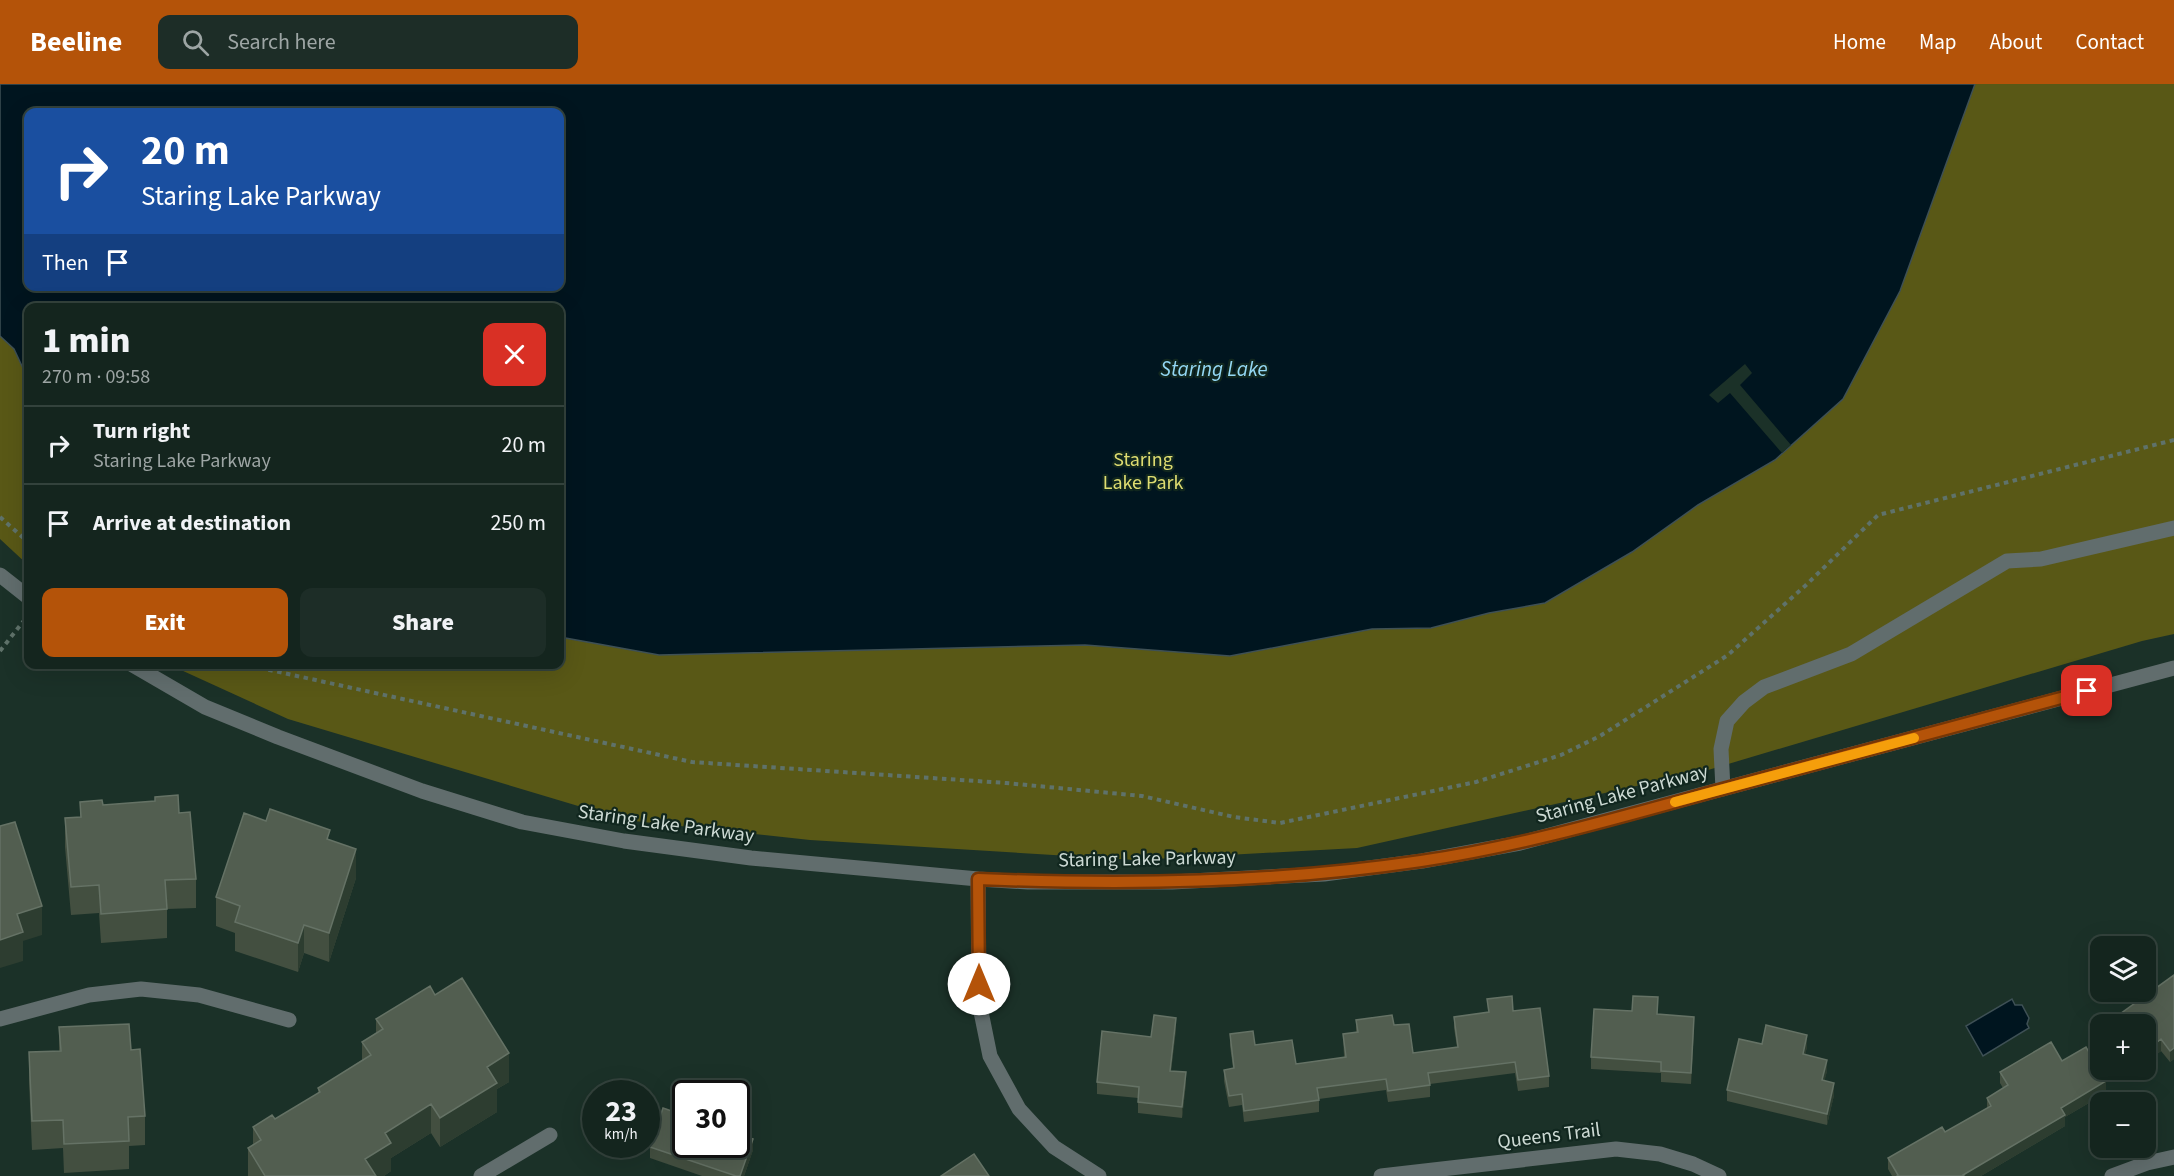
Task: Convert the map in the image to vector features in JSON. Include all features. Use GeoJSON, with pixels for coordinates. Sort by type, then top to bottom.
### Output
{"type":"FeatureCollection","features":[{"type":"Feature","properties":{"kind":"street"},"geometry":{"type":"LineString","coordinates":[[1723,789],[1721,748],[1727,721],[1744,702],[1764,687],[1851,654],[2007,561],[2041,559],[2174,528]]}},
{"type":"Feature","properties":{"kind":"street"},"geometry":{"type":"LineString","coordinates":[[2,580],[24,594]]}},
{"type":"Feature","properties":{"kind":"street","name":"Staring Lake Parkway"},"geometry":{"type":"LineString","coordinates":[[140,669],[205,707],[278,737],[422,791],[522,822],[624,842],[751,858],[978,879],[1029,882],[1172,882],[1324,874],[1422,861],[1520,843],[2174,668]]}},
{"type":"Feature","properties":{"kind":"street"},"geometry":{"type":"LineString","coordinates":[[978,879],[978,1002],[990,1056],[1019,1109],[1054,1147],[1099,1176]]}},
{"type":"Feature","properties":{"kind":"street"},"geometry":{"type":"LineString","coordinates":[[0,1019],[89,995],[141,989],[199,995],[289,1020]]}},
{"type":"Feature","properties":{"kind":"street"},"geometry":{"type":"LineString","coordinates":[[481,1176],[550,1135]]}},
{"type":"Feature","properties":{"kind":"street","name":"Queens Trail"},"geometry":{"type":"LineString","coordinates":[[1381,1176],[1616,1149],[1660,1154],[1693,1164],[1719,1176]]}},
{"type":"Feature","properties":{"kind":"street"},"geometry":{"type":"LineString","coordinates":[[2112,1176],[2147,1163],[2174,1157]]}},
{"type":"Feature","properties":{"kind":"path"},"geometry":{"type":"LineString","coordinates":[[265,669],[692,762],[1006,783],[1142,796],[1234,817],[1280,823],[1476,782],[1561,755],[1600,736],[1728,655],[1805,586],[1878,515],[2174,440]]}},
{"type":"Feature","properties":{"kind":"path"},"geometry":{"type":"LineString","coordinates":[[0,517],[24,538]]}},
{"type":"Feature","properties":{"kind":"path"},"geometry":{"type":"LineString","coordinates":[[0,651],[24,620]]}},
{"type":"Feature","properties":{"kind":"green space","name":"Staring Lake"},"geometry":{"type":"Polygon","coordinates":[[[0,84],[2174,84],[2174,634],[2142,641],[1708,770],[1357,848],[1136,860],[810,840],[625,820],[288,719],[179,669],[564,669],[564,303],[24,303],[24,561],[0,539],[0,84]]]}},
{"type":"Feature","properties":{"kind":"water","name":"Staring Lake"},"geometry":{"type":"Polygon","coordinates":[[[0,84],[1975,84],[1900,291],[1843,399],[1775,460],[1698,505],[1632,552],[1545,603],[1489,613],[1431,628],[1372,629],[1230,656],[1085,645],[659,655],[564,638],[564,303],[24,303],[24,370],[14,349],[0,336],[0,84]]]}},
{"type":"Feature","properties":{"kind":"water"},"geometry":{"type":"Polygon","coordinates":[[[2012,999],[2015,1005],[2022,1005],[2029,1018],[2027,1024],[2029,1028],[1983,1056],[1966,1026],[2012,999]]]}},
{"type":"Feature","properties":{"kind":"pier"},"geometry":{"type":"Polygon","coordinates":[[[1745,364],[1752,373],[1740,385],[1791,445],[1782,453],[1730,393],[1718,403],[1709,395],[1745,364]]]}},
{"type":"Feature","properties":{"kind":"building"},"geometry":{"type":"Polygon","coordinates":[[[178,795],[179,813],[190,812],[196,879],[165,880],[167,909],[101,914],[99,885],[71,887],[65,818],[81,817],[80,802],[102,800],[103,805],[155,801],[155,797],[178,795]]]}},
{"type":"Feature","properties":{"kind":"building"},"geometry":{"type":"Polygon","coordinates":[[[270,809],[330,830],[327,839],[356,849],[329,933],[304,925],[298,943],[235,922],[240,906],[216,897],[244,813],[266,821],[270,809]]]}},
{"type":"Feature","properties":{"kind":"building"},"geometry":{"type":"Polygon","coordinates":[[[15,822],[42,906],[17,914],[23,932],[0,940],[0,826],[15,822]]]}},
{"type":"Feature","properties":{"kind":"building"},"geometry":{"type":"Polygon","coordinates":[[[2174,975],[2174,1048],[2170,1051],[2161,1039],[2156,1043],[2156,1014],[2120,1014],[2137,1002],[2156,1002],[2156,988],[2174,975]]]}},
{"type":"Feature","properties":{"kind":"building"},"geometry":{"type":"Polygon","coordinates":[[[462,978],[509,1053],[487,1067],[497,1083],[440,1118],[431,1104],[385,1133],[391,1143],[365,1159],[376,1176],[265,1176],[248,1148],[261,1140],[253,1127],[272,1115],[275,1119],[320,1092],[318,1088],[371,1055],[362,1042],[383,1029],[376,1019],[430,986],[435,995],[462,978]]]}},
{"type":"Feature","properties":{"kind":"building"},"geometry":{"type":"Polygon","coordinates":[[[1512,996],[1513,1011],[1540,1008],[1549,1076],[1518,1080],[1515,1062],[1428,1073],[1430,1085],[1388,1091],[1386,1079],[1317,1088],[1319,1100],[1244,1111],[1242,1094],[1229,1096],[1224,1070],[1234,1068],[1230,1034],[1253,1031],[1255,1045],[1292,1040],[1296,1064],[1346,1057],[1343,1034],[1358,1032],[1356,1020],[1392,1015],[1394,1025],[1409,1024],[1413,1053],[1458,1047],[1454,1017],[1489,1012],[1487,999],[1512,996]]]}},
{"type":"Feature","properties":{"kind":"building"},"geometry":{"type":"Polygon","coordinates":[[[1633,996],[1658,997],[1657,1014],[1694,1017],[1691,1073],[1661,1071],[1661,1062],[1591,1057],[1594,1009],[1632,1011],[1633,996]]]}},
{"type":"Feature","properties":{"kind":"building"},"geometry":{"type":"Polygon","coordinates":[[[1154,1015],[1176,1018],[1170,1071],[1186,1072],[1182,1107],[1138,1102],[1139,1087],[1097,1082],[1102,1031],[1151,1037],[1154,1015]]]}},
{"type":"Feature","properties":{"kind":"building"},"geometry":{"type":"Polygon","coordinates":[[[129,1024],[131,1050],[140,1049],[145,1116],[128,1117],[129,1141],[64,1144],[63,1120],[32,1121],[29,1052],[61,1051],[59,1027],[129,1024]]]}},
{"type":"Feature","properties":{"kind":"building"},"geometry":{"type":"Polygon","coordinates":[[[1766,1025],[1807,1035],[1803,1054],[1827,1060],[1822,1080],[1834,1083],[1827,1114],[1727,1090],[1739,1039],[1762,1044],[1766,1025]]]}},
{"type":"Feature","properties":{"kind":"building"},"geometry":{"type":"Polygon","coordinates":[[[2051,1042],[2062,1061],[2086,1047],[2090,1054],[2090,1080],[2106,1081],[2061,1108],[2065,1115],[1964,1176],[1897,1176],[1888,1158],[1942,1127],[1945,1132],[1991,1106],[1987,1098],[2008,1085],[2000,1072],[2051,1042]]]}},
{"type":"Feature","properties":{"kind":"building"},"geometry":{"type":"Polygon","coordinates":[[[663,1108],[672,1111],[672,1154],[660,1150],[660,1117],[663,1108]]]}},
{"type":"Feature","properties":{"kind":"building"},"geometry":{"type":"Polygon","coordinates":[[[974,1154],[989,1176],[941,1176],[974,1154]]]}},
{"type":"Feature","properties":{"kind":"building"},"geometry":{"type":"Polygon","coordinates":[[[683,1158],[746,1158],[740,1176],[683,1158]]]}},
{"type":"Feature","properties":{"kind":"slow traffic"},"geometry":{"type":"LineString","coordinates":[[1675,802],[1914,738]]}},
{"type":"Feature","properties":{"kind":"route"},"geometry":{"type":"LineString","coordinates":[[979,984],[978,879],[1029,882],[1172,882],[1324,874],[1422,861],[1523,842],[2087,691]]}},
{"type":"Feature","properties":{"kind":"park label","name":"Staring Lake Park"},"geometry":{"type":"Point","coordinates":[1143,472]}}]}
